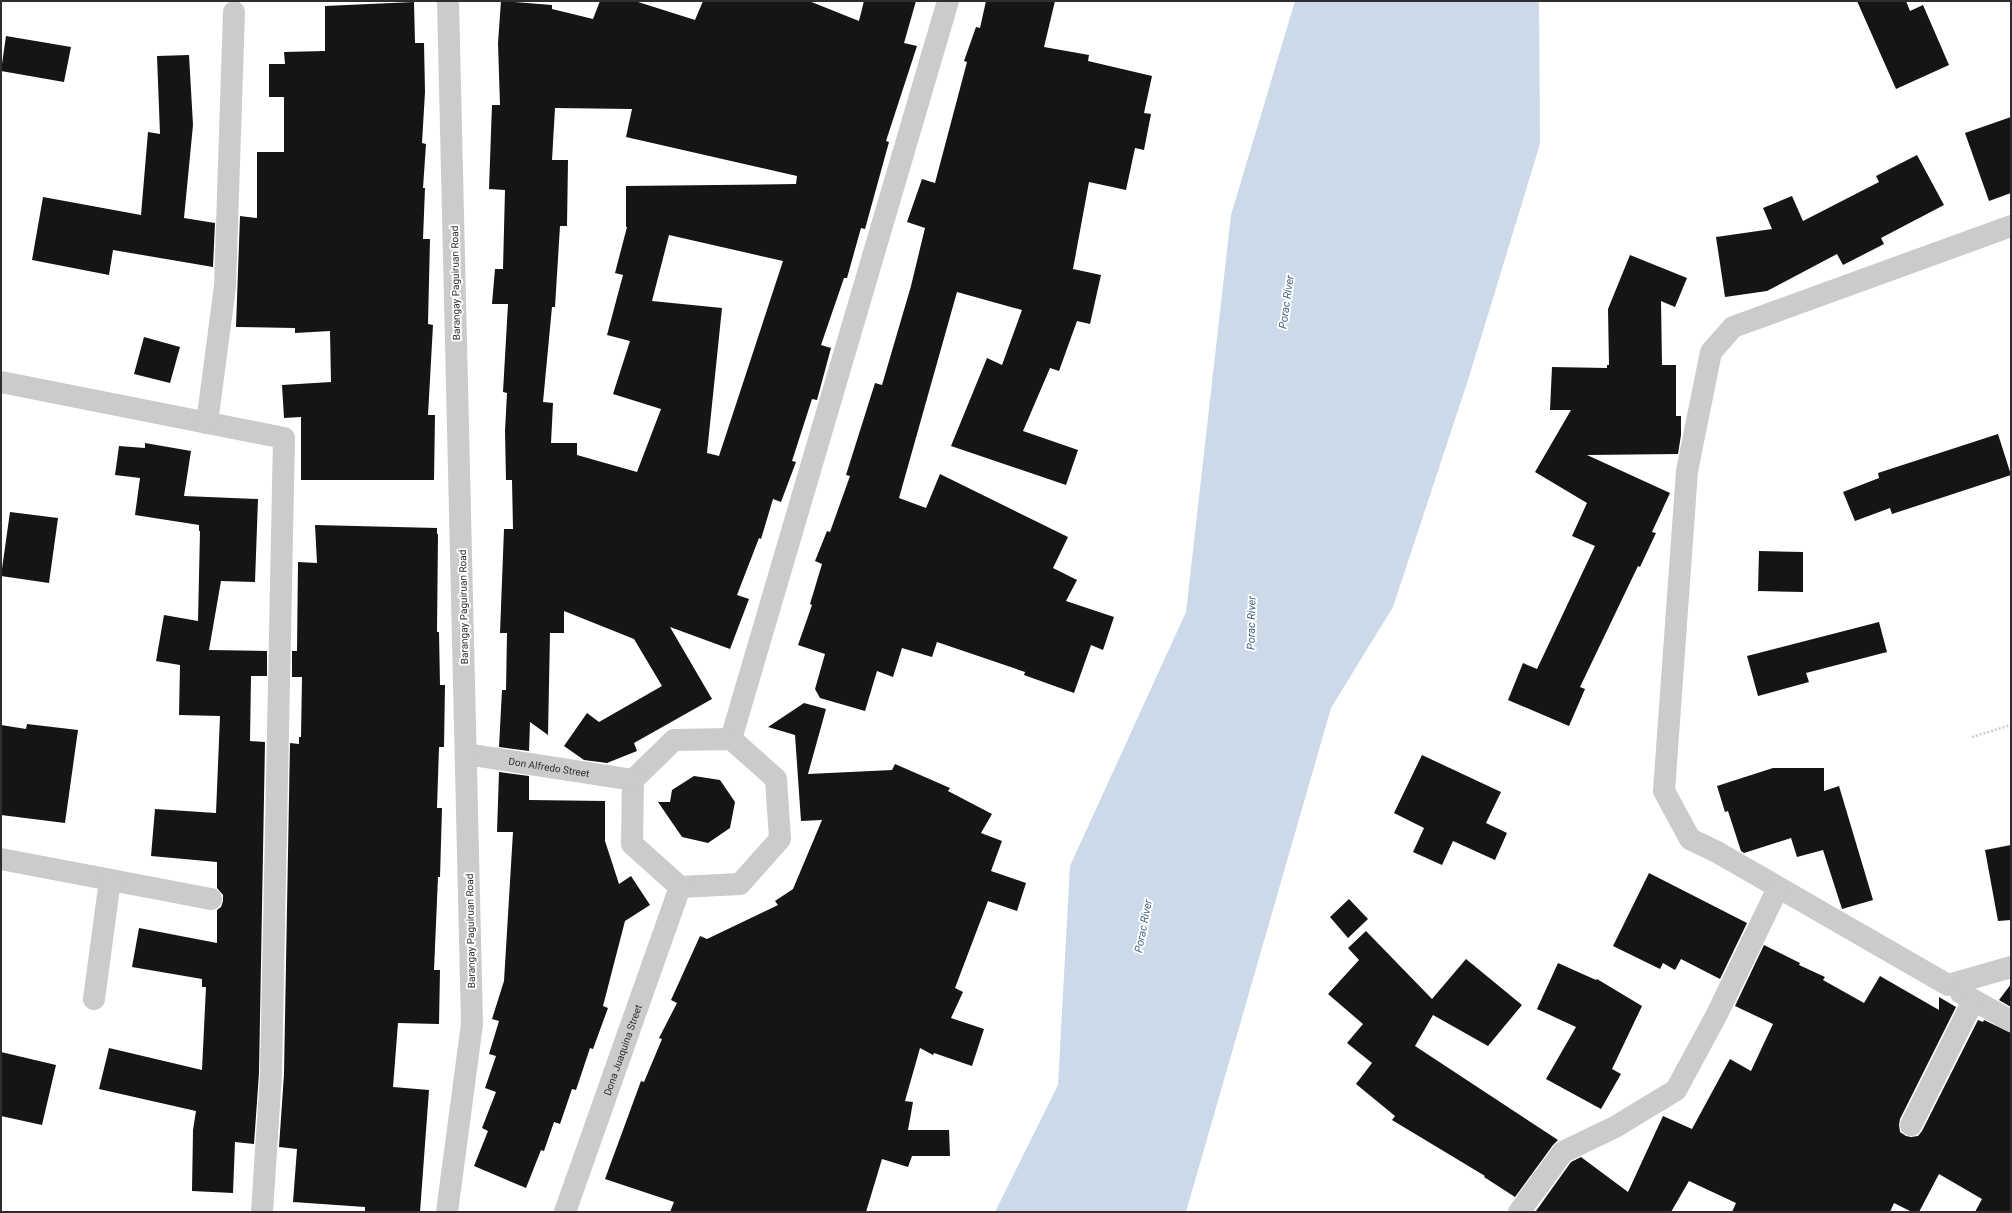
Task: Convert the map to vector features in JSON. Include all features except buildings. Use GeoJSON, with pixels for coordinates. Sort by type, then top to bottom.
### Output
{"type":"FeatureCollection","features":[{"type":"Feature","properties":{"kind":"street","name":"Barangay Paguiruan Road"},"geometry":{"type":"LineString","coordinates":[[447,1212],[472,1024],[448,1]]}},
{"type":"Feature","properties":{"kind":"street"},"geometry":{"type":"LineString","coordinates":[[731,738],[948,1]]}},
{"type":"Feature","properties":{"kind":"street"},"geometry":{"type":"LineString","coordinates":[[207,423],[225,286],[234,12]]}},
{"type":"Feature","properties":{"kind":"street"},"geometry":{"type":"LineString","coordinates":[[2011,226],[1733,327],[1711,352],[1687,471],[1664,791],[1690,839],[1948,985],[1973,1001],[2011,1021]]}},
{"type":"Feature","properties":{"kind":"street"},"geometry":{"type":"LineString","coordinates":[[1,382],[284,438],[271,1074],[262,1212]]}},
{"type":"Feature","properties":{"kind":"street"},"geometry":{"type":"LineString","coordinates":[[731,738],[776,779],[780,839],[740,884],[680,887],[632,844],[633,780],[674,740],[731,738]]}},
{"type":"Feature","properties":{"kind":"street","name":"Don Alfredo Street"},"geometry":{"type":"LineString","coordinates":[[466,754],[633,780]]}},
{"type":"Feature","properties":{"kind":"street"},"geometry":{"type":"LineString","coordinates":[[1,859],[211,899]]}},
{"type":"Feature","properties":{"kind":"street"},"geometry":{"type":"LineString","coordinates":[[94,998],[110,880]]}},
{"type":"Feature","properties":{"kind":"street","name":"Dona Juaquina Street"},"geometry":{"type":"LineString","coordinates":[[566,1212],[680,887]]}},
{"type":"Feature","properties":{"kind":"street"},"geometry":{"type":"LineString","coordinates":[[1519,1212],[1563,1152],[1615,1128],[1676,1090],[1716,1016],[1778,888]]}},
{"type":"Feature","properties":{"kind":"street"},"geometry":{"type":"LineString","coordinates":[[1948,985],[2011,968]]}},
{"type":"Feature","properties":{"kind":"street"},"geometry":{"type":"LineString","coordinates":[[1911,1125],[1973,1001]]}},
{"type":"Feature","properties":{"kind":"path"},"geometry":{"type":"LineString","coordinates":[[1972,737],[2011,725]]}},
{"type":"Feature","properties":{"kind":"water","name":"Porac River"},"geometry":{"type":"Polygon","coordinates":[[[1295,1],[1539,1],[1540,144],[1468,380],[1393,607],[1331,708],[1186,1212],[995,1212],[1058,1085],[1070,866],[1186,612],[1231,215],[1295,1]]]}}]}
